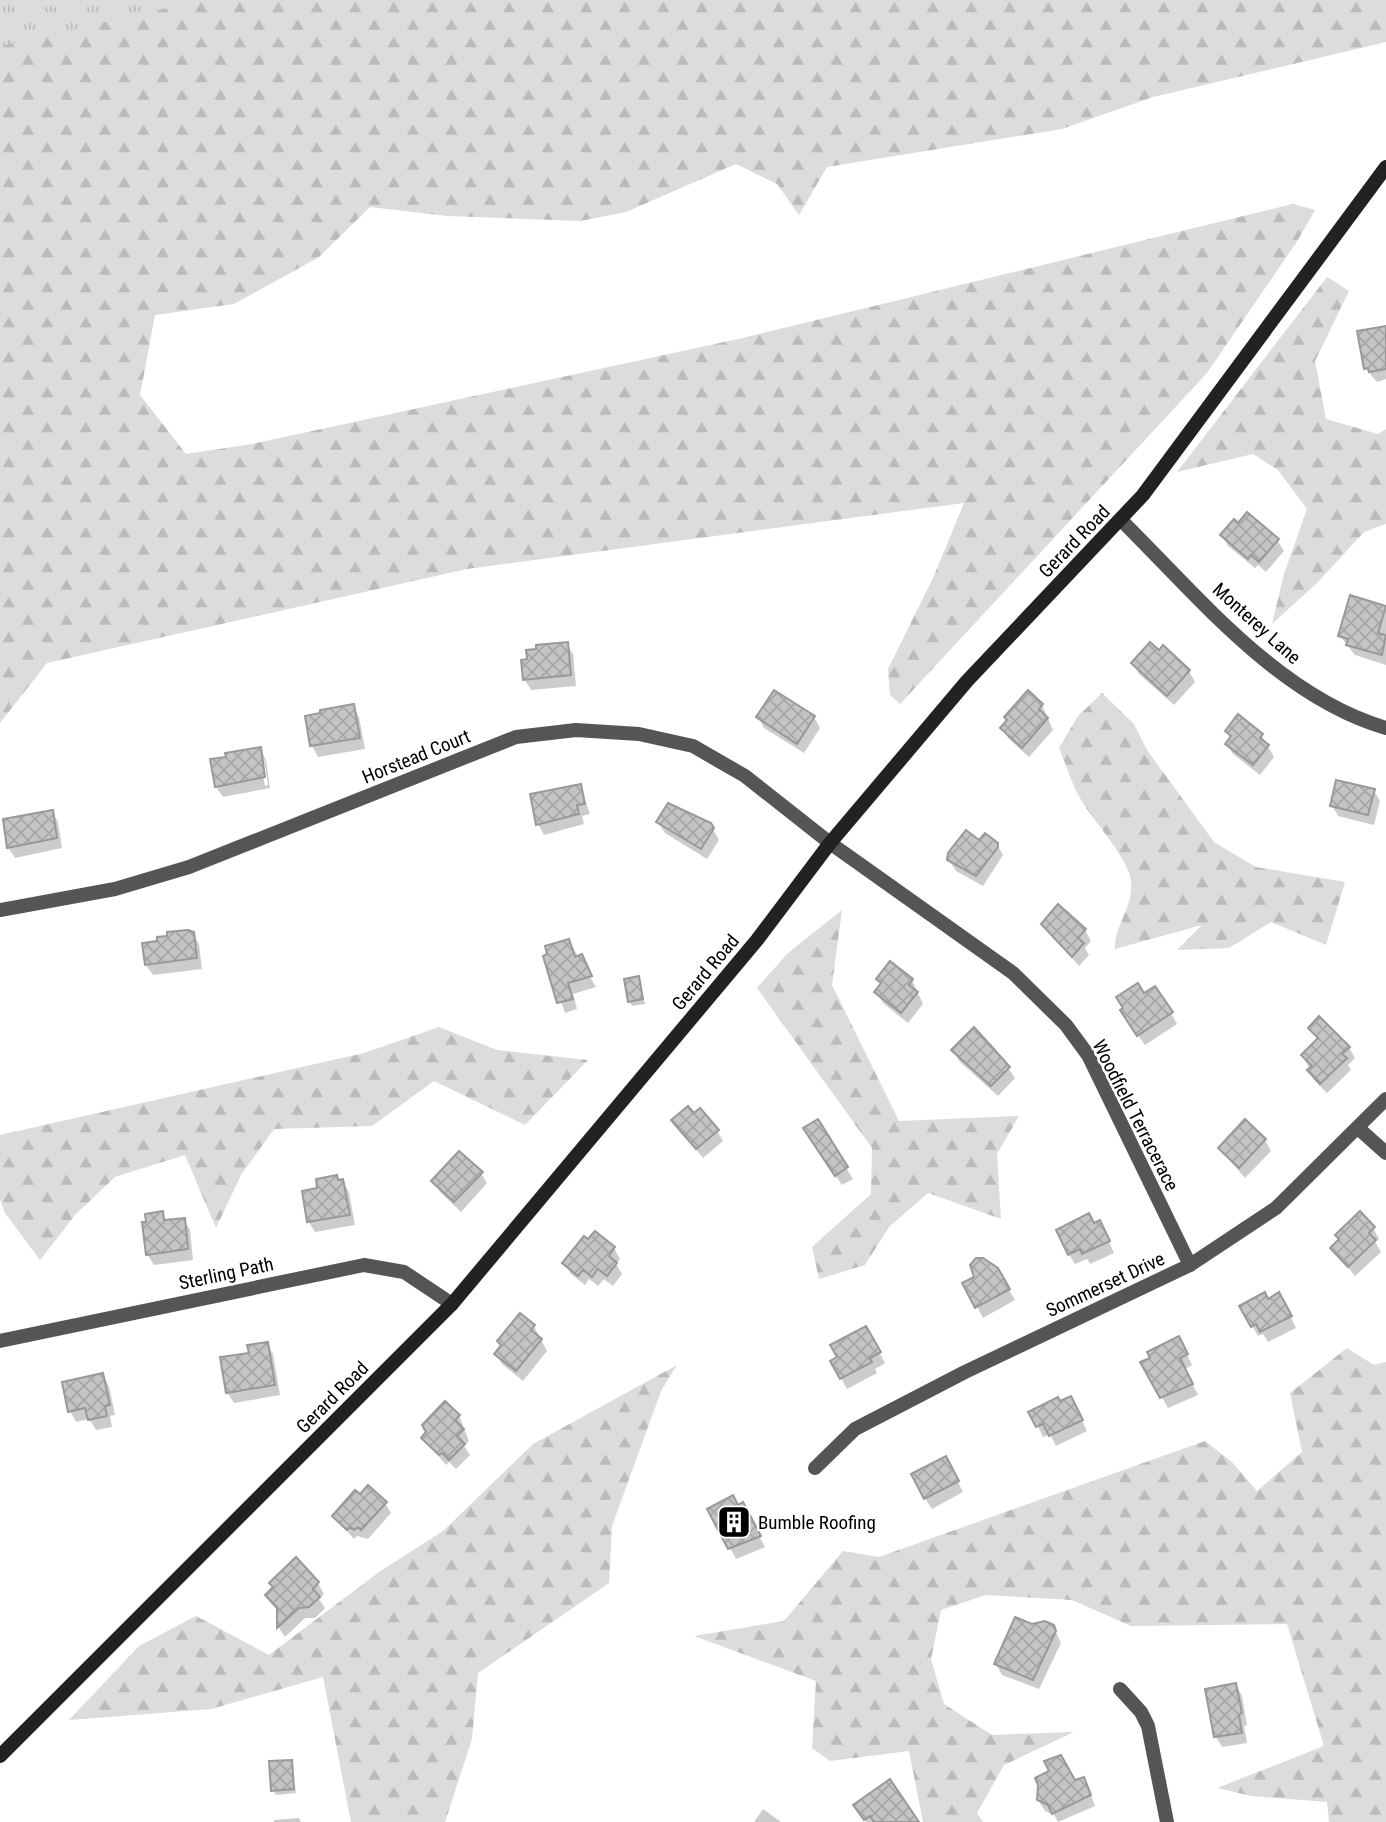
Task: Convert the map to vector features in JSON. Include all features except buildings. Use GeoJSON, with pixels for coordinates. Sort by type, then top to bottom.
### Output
{"type":"FeatureCollection","features":[{"type":"Feature","properties":{"kind":"street","name":"Gerard Road"},"geometry":{"type":"LineString","coordinates":[[0,1756],[452,1304],[757,940],[830,843],[967,681],[1143,495],[1386,167]]}},
{"type":"Feature","properties":{"kind":"street","name":"Monterey Lane"},"geometry":{"type":"LineString","coordinates":[[1121,520],[1272,668],[1312,694],[1386,728]]}},
{"type":"Feature","properties":{"kind":"street","name":"Horstead Court"},"geometry":{"type":"LineString","coordinates":[[0,911],[115,889],[189,867],[516,737],[576,730],[639,733],[693,746],[745,776],[830,843]]}},
{"type":"Feature","properties":{"kind":"street","name":"Woodfield Terracerace"},"geometry":{"type":"LineString","coordinates":[[830,843],[1013,973],[1066,1025],[1087,1055],[1190,1265]]}},
{"type":"Feature","properties":{"kind":"street","name":"Sommerset Drive"},"geometry":{"type":"LineString","coordinates":[[815,1468],[855,1429],[965,1372],[1190,1265],[1276,1208],[1386,1099]]}},
{"type":"Feature","properties":{"kind":"street"},"geometry":{"type":"LineString","coordinates":[[1358,1128],[1386,1153]]}},
{"type":"Feature","properties":{"kind":"street","name":"Sterling Path"},"geometry":{"type":"LineString","coordinates":[[0,1341],[364,1265],[404,1272],[452,1304]]}},
{"type":"Feature","properties":{"kind":"street"},"geometry":{"type":"LineString","coordinates":[[1120,1689],[1141,1712],[1148,1726],[1167,1822]]}},
{"type":"Feature","properties":{"kind":"green space"},"geometry":{"type":"Polygon","coordinates":[[[0,0],[1386,0],[1386,42],[1153,97],[1062,129],[827,167],[799,215],[777,184],[736,164],[626,212],[580,221],[447,216],[370,207],[319,257],[234,304],[155,315],[140,395],[186,454],[252,444],[738,339],[1293,204],[1315,210],[1298,240],[1207,373],[900,704],[890,695],[888,669],[933,578],[964,503],[467,569],[47,663],[0,723],[0,0]]]}},
{"type":"Feature","properties":{"kind":"green space"},"geometry":{"type":"Polygon","coordinates":[[[0,0],[202,0],[0,46],[0,0]]]}},
{"type":"Feature","properties":{"kind":"green space"},"geometry":{"type":"Polygon","coordinates":[[[1327,277],[1349,291],[1315,361],[1326,419],[1378,434],[1386,429],[1386,524],[1364,532],[1318,582],[1272,624],[1284,574],[1307,509],[1278,470],[1253,454],[1177,472],[1327,277]]]}},
{"type":"Feature","properties":{"kind":"green space"},"geometry":{"type":"Polygon","coordinates":[[[1102,693],[1134,724],[1147,750],[1214,842],[1256,867],[1345,882],[1326,945],[1271,922],[1229,948],[1177,950],[1202,925],[1115,949],[1130,899],[1129,872],[1117,850],[1080,798],[1059,748],[1078,716],[1102,693]]]}},
{"type":"Feature","properties":{"kind":"green space"},"geometry":{"type":"Polygon","coordinates":[[[842,910],[832,985],[899,1121],[1019,1116],[997,1154],[1001,1219],[928,1193],[889,1227],[865,1265],[819,1279],[812,1247],[871,1194],[872,1148],[757,988],[788,953],[842,910]]]}},
{"type":"Feature","properties":{"kind":"green space"},"geometry":{"type":"Polygon","coordinates":[[[439,1027],[497,1050],[588,1060],[525,1125],[434,1081],[372,1126],[274,1129],[241,1175],[216,1228],[185,1155],[115,1177],[76,1214],[40,1260],[5,1213],[0,1199],[0,1135],[364,1053],[439,1027]]]}},
{"type":"Feature","properties":{"kind":"green space"},"geometry":{"type":"Polygon","coordinates":[[[1347,1348],[1374,1365],[1386,1362],[1386,1822],[1329,1822],[1327,1802],[1251,1796],[1217,1788],[1324,1746],[1287,1624],[1131,1626],[1072,1600],[986,1595],[941,1610],[931,1659],[944,1704],[992,1735],[1074,1732],[1004,1765],[977,1813],[983,1822],[923,1822],[909,1751],[830,1761],[812,1748],[816,1681],[694,1636],[784,1621],[843,1551],[879,1557],[1205,1441],[1232,1462],[1257,1491],[1302,1452],[1290,1393],[1347,1348]]]}},
{"type":"Feature","properties":{"kind":"green space"},"geometry":{"type":"Polygon","coordinates":[[[677,1365],[661,1391],[612,1526],[609,1583],[478,1673],[472,1739],[445,1822],[351,1822],[323,1677],[211,1709],[69,1720],[139,1646],[196,1616],[269,1655],[379,1572],[443,1531],[533,1444],[677,1365]]]}},
{"type":"Feature","properties":{"kind":"place","name":"Bumble Roofing"},"geometry":{"type":"Point","coordinates":[734,1522]}}]}
